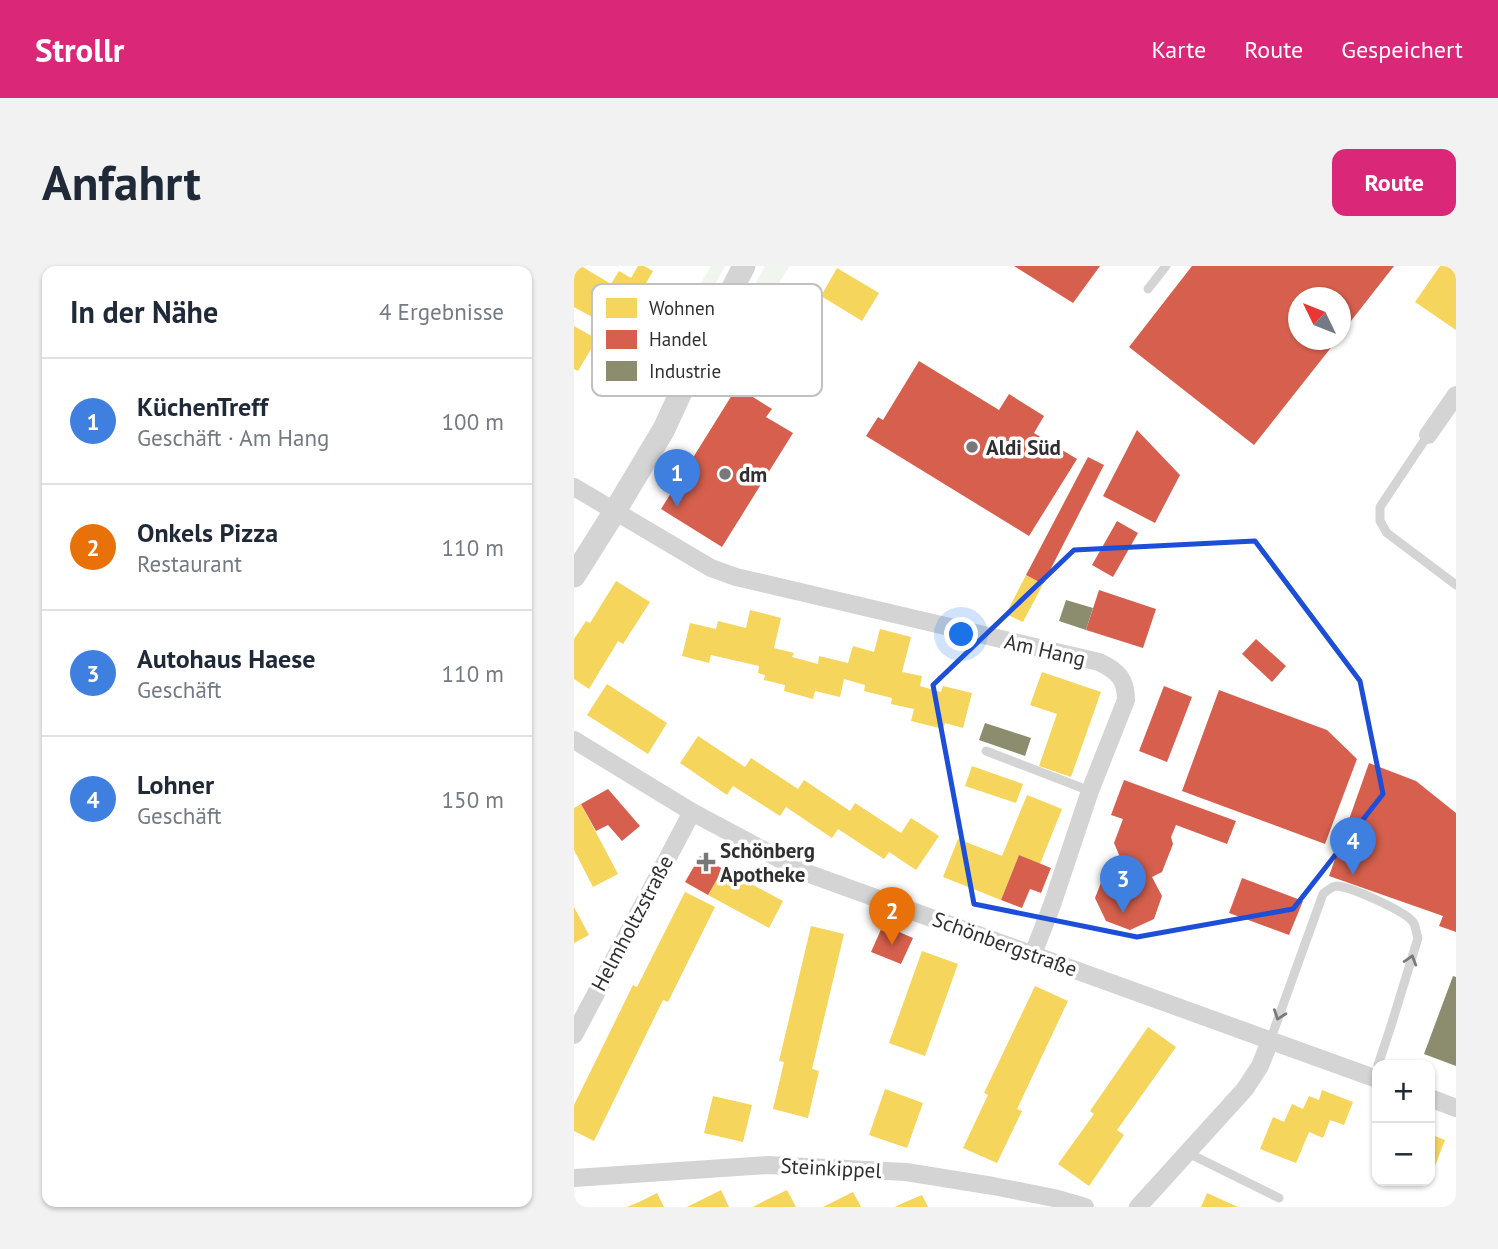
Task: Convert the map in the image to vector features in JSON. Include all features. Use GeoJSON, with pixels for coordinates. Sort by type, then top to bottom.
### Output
{"type":"FeatureCollection","features":[{"type":"Feature","properties":{"kind":"street"},"geometry":{"type":"LineString","coordinates":[[735,284],[744,266]]}},
{"type":"Feature","properties":{"kind":"street"},"geometry":{"type":"LineString","coordinates":[[574,576],[664,429],[679,396]]}},
{"type":"Feature","properties":{"kind":"street"},"geometry":{"type":"LineString","coordinates":[[1428,435],[1456,396]]}},
{"type":"Feature","properties":{"kind":"street","name":"Am Hang"},"geometry":{"type":"LineString","coordinates":[[574,487],[711,568],[736,577],[1099,662],[1111,668],[1123,680],[1126,700],[1090,792],[1033,954]]}},
{"type":"Feature","properties":{"kind":"street","name":"Schönbergstraße"},"geometry":{"type":"LineString","coordinates":[[574,740],[692,812],[804,872],[1270,1041],[1372,1071]]}},
{"type":"Feature","properties":{"kind":"street","name":"Helmholtzstraße"},"geometry":{"type":"LineString","coordinates":[[574,1035],[692,812]]}},
{"type":"Feature","properties":{"kind":"street"},"geometry":{"type":"LineString","coordinates":[[1138,1207],[1245,1089],[1260,1066],[1270,1041]]}},
{"type":"Feature","properties":{"kind":"street"},"geometry":{"type":"LineString","coordinates":[[1435,1100],[1456,1108]]}},
{"type":"Feature","properties":{"kind":"street","name":"Steinkippel"},"geometry":{"type":"LineString","coordinates":[[574,1178],[768,1166],[906,1172],[993,1186],[1085,1207]]}},
{"type":"Feature","properties":{"kind":"lane"},"geometry":{"type":"LineString","coordinates":[[1148,289],[1166,266]]}},
{"type":"Feature","properties":{"kind":"lane"},"geometry":{"type":"LineString","coordinates":[[1428,435],[1380,507],[1380,521],[1387,534],[1456,585]]}},
{"type":"Feature","properties":{"kind":"lane"},"geometry":{"type":"LineString","coordinates":[[986,751],[1090,792]]}},
{"type":"Feature","properties":{"kind":"lane"},"geometry":{"type":"LineString","coordinates":[[1270,1041],[1323,894],[1337,886],[1374,898],[1404,914],[1414,923],[1418,938],[1380,1060]]}},
{"type":"Feature","properties":{"kind":"lane"},"geometry":{"type":"LineString","coordinates":[[1188,1153],[1279,1198]]}},
{"type":"Feature","properties":{"kind":"highlighted area"},"geometry":{"type":"Polygon","coordinates":[[[1255,541],[1360,681],[1383,794],[1293,909],[1137,937],[974,904],[933,685],[1074,550],[1255,541]]]}},
{"type":"Feature","properties":{"kind":"shaded area"},"geometry":{"type":"Polygon","coordinates":[[[711,266],[725,266],[715,284],[700,284],[711,266]]]}},
{"type":"Feature","properties":{"kind":"shaded area"},"geometry":{"type":"Polygon","coordinates":[[[765,266],[790,266],[778,284],[755,284],[765,266]]]}},
{"type":"Feature","properties":{"kind":"building: Wohnen"},"geometry":{"type":"Polygon","coordinates":[[[574,266],[581,266],[611,284],[592,284],[592,317],[574,307],[574,266]]]}},
{"type":"Feature","properties":{"kind":"building: Wohnen"},"geometry":{"type":"Polygon","coordinates":[[[638,266],[653,271],[646,284],[611,284],[619,271],[631,278],[638,266]]]}},
{"type":"Feature","properties":{"kind":"building: Wohnen"},"geometry":{"type":"Polygon","coordinates":[[[1440,266],[1456,266],[1456,330],[1415,302],[1440,266]]]}},
{"type":"Feature","properties":{"kind":"building: Wohnen"},"geometry":{"type":"Polygon","coordinates":[[[837,268],[879,293],[862,321],[822,294],[837,268]]]}},
{"type":"Feature","properties":{"kind":"building: Wohnen"},"geometry":{"type":"Polygon","coordinates":[[[574,326],[592,336],[592,347],[578,371],[574,369],[574,326]]]}},
{"type":"Feature","properties":{"kind":"building: Wohnen"},"geometry":{"type":"Polygon","coordinates":[[[1026,575],[1043,584],[1023,622],[1006,614],[1026,575]]]}},
{"type":"Feature","properties":{"kind":"building: Wohnen"},"geometry":{"type":"Polygon","coordinates":[[[616,581],[650,602],[623,644],[618,641],[589,689],[574,679],[574,639],[586,621],[590,623],[616,581]]]}},
{"type":"Feature","properties":{"kind":"building: Wohnen"},"geometry":{"type":"Polygon","coordinates":[[[750,610],[781,618],[774,648],[794,653],[792,657],[818,664],[819,656],[848,663],[853,646],[874,652],[880,629],[911,637],[902,672],[922,676],[920,686],[941,692],[943,686],[972,693],[963,728],[945,723],[943,729],[911,721],[914,709],[891,704],[892,698],[864,691],[865,685],[844,679],[840,697],[815,691],[813,699],[784,691],[785,685],[764,680],[765,675],[758,673],[759,666],[711,655],[709,663],[682,656],[690,623],[716,629],[718,621],[746,628],[750,610]]]}},
{"type":"Feature","properties":{"kind":"building: Wohnen"},"geometry":{"type":"Polygon","coordinates":[[[1042,672],[1101,692],[1071,777],[1039,766],[1057,714],[1030,705],[1042,672]]]}},
{"type":"Feature","properties":{"kind":"building: Wohnen"},"geometry":{"type":"Polygon","coordinates":[[[607,684],[667,723],[648,754],[587,715],[607,684]]]}},
{"type":"Feature","properties":{"kind":"building: Wohnen"},"geometry":{"type":"Polygon","coordinates":[[[698,736],[745,767],[751,758],[798,789],[804,780],[850,811],[855,803],[901,833],[911,818],[939,836],[916,870],[889,852],[884,859],[838,829],[832,838],[786,807],[780,816],[733,786],[727,795],[680,763],[698,736]]]}},
{"type":"Feature","properties":{"kind":"building: Wohnen"},"geometry":{"type":"Polygon","coordinates":[[[972,766],[1023,784],[1016,803],[965,786],[972,766]]]}},
{"type":"Feature","properties":{"kind":"building: Wohnen"},"geometry":{"type":"Polygon","coordinates":[[[1027,795],[1062,809],[1040,864],[1019,855],[1001,900],[943,877],[958,839],[1002,856],[1027,795]]]}},
{"type":"Feature","properties":{"kind":"building: Wohnen"},"geometry":{"type":"Polygon","coordinates":[[[581,804],[618,874],[593,887],[574,850],[574,808],[581,804]]]}},
{"type":"Feature","properties":{"kind":"building: Wohnen"},"geometry":{"type":"Polygon","coordinates":[[[723,869],[783,901],[769,928],[708,895],[723,869]]]}},
{"type":"Feature","properties":{"kind":"building: Wohnen"},"geometry":{"type":"Polygon","coordinates":[[[685,892],[715,907],[668,1002],[663,1000],[594,1141],[574,1131],[574,1105],[633,985],[637,987],[685,892]]]}},
{"type":"Feature","properties":{"kind":"building: Wohnen"},"geometry":{"type":"Polygon","coordinates":[[[574,907],[589,935],[574,943],[574,907]]]}},
{"type":"Feature","properties":{"kind":"building: Wohnen"},"geometry":{"type":"Polygon","coordinates":[[[811,926],[844,934],[812,1069],[819,1071],[808,1118],[773,1109],[784,1062],[779,1061],[811,926]]]}},
{"type":"Feature","properties":{"kind":"building: Wohnen"},"geometry":{"type":"Polygon","coordinates":[[[922,951],[958,964],[925,1056],[889,1043],[922,951]]]}},
{"type":"Feature","properties":{"kind":"building: Wohnen"},"geometry":{"type":"Polygon","coordinates":[[[1035,986],[1068,1001],[1017,1109],[1022,1111],[997,1163],[963,1148],[988,1095],[984,1093],[1035,986]]]}},
{"type":"Feature","properties":{"kind":"building: Wohnen"},"geometry":{"type":"Polygon","coordinates":[[[1148,1027],[1176,1047],[1117,1130],[1124,1135],[1089,1186],[1058,1164],[1094,1114],[1090,1111],[1148,1027]]]}},
{"type":"Feature","properties":{"kind":"building: Wohnen"},"geometry":{"type":"Polygon","coordinates":[[[885,1089],[923,1103],[907,1148],[869,1135],[885,1089]]]}},
{"type":"Feature","properties":{"kind":"building: Wohnen"},"geometry":{"type":"Polygon","coordinates":[[[1322,1090],[1353,1102],[1344,1125],[1330,1120],[1323,1138],[1309,1132],[1296,1163],[1260,1149],[1273,1117],[1284,1122],[1292,1104],[1303,1109],[1309,1096],[1319,1100],[1322,1090]]]}},
{"type":"Feature","properties":{"kind":"building: Wohnen"},"geometry":{"type":"Polygon","coordinates":[[[713,1096],[752,1105],[743,1142],[704,1133],[713,1096]]]}},
{"type":"Feature","properties":{"kind":"building: Wohnen"},"geometry":{"type":"Polygon","coordinates":[[[1435,1136],[1445,1140],[1435,1166],[1435,1136]]]}},
{"type":"Feature","properties":{"kind":"building: Wohnen"},"geometry":{"type":"Polygon","coordinates":[[[721,1190],[729,1207],[687,1207],[721,1190]]]}},
{"type":"Feature","properties":{"kind":"building: Wohnen"},"geometry":{"type":"Polygon","coordinates":[[[787,1190],[796,1207],[753,1207],[768,1199],[787,1190]]]}},
{"type":"Feature","properties":{"kind":"building: Wohnen"},"geometry":{"type":"Polygon","coordinates":[[[853,1192],[861,1207],[823,1207],[853,1192]]]}},
{"type":"Feature","properties":{"kind":"building: Wohnen"},"geometry":{"type":"Polygon","coordinates":[[[657,1193],[664,1207],[627,1207],[639,1202],[657,1193]]]}},
{"type":"Feature","properties":{"kind":"building: Wohnen"},"geometry":{"type":"Polygon","coordinates":[[[1207,1193],[1238,1207],[1201,1207],[1207,1193]]]}},
{"type":"Feature","properties":{"kind":"building: Wohnen"},"geometry":{"type":"Polygon","coordinates":[[[922,1195],[928,1207],[895,1207],[903,1203],[922,1195]]]}},
{"type":"Feature","properties":{"kind":"building: Handel"},"geometry":{"type":"Polygon","coordinates":[[[1014,266],[1100,266],[1073,303],[1014,266]]]}},
{"type":"Feature","properties":{"kind":"building: Handel"},"geometry":{"type":"Polygon","coordinates":[[[1192,266],[1394,266],[1351,321],[1351,287],[1288,287],[1288,350],[1329,350],[1254,445],[1129,347],[1192,266]]]}},
{"type":"Feature","properties":{"kind":"building: Handel","name":"Aldi Süd"},"geometry":{"type":"Polygon","coordinates":[[[919,361],[999,410],[1009,394],[1044,416],[1034,433],[1077,459],[1029,536],[866,436],[878,417],[883,420],[919,361]]]}},
{"type":"Feature","properties":{"kind":"building: Handel","name":"dm"},"geometry":{"type":"Polygon","coordinates":[[[731,396],[751,396],[772,409],[766,417],[793,433],[722,547],[661,509],[731,396]]]}},
{"type":"Feature","properties":{"kind":"building: Handel"},"geometry":{"type":"Polygon","coordinates":[[[1137,430],[1180,475],[1155,523],[1103,496],[1137,430]]]}},
{"type":"Feature","properties":{"kind":"building: Handel"},"geometry":{"type":"Polygon","coordinates":[[[1088,457],[1104,465],[1043,584],[1026,575],[1088,457]]]}},
{"type":"Feature","properties":{"kind":"building: Handel"},"geometry":{"type":"Polygon","coordinates":[[[1117,521],[1138,533],[1113,577],[1092,565],[1117,521]]]}},
{"type":"Feature","properties":{"kind":"building: Handel"},"geometry":{"type":"Polygon","coordinates":[[[1099,590],[1156,609],[1143,648],[1086,630],[1099,590]]]}},
{"type":"Feature","properties":{"kind":"building: Handel"},"geometry":{"type":"Polygon","coordinates":[[[1256,639],[1286,666],[1272,682],[1242,654],[1256,639]]]}},
{"type":"Feature","properties":{"kind":"building: Handel"},"geometry":{"type":"Polygon","coordinates":[[[1164,686],[1192,697],[1167,762],[1139,751],[1164,686]]]}},
{"type":"Feature","properties":{"kind":"building: Handel"},"geometry":{"type":"Polygon","coordinates":[[[1219,690],[1327,730],[1357,759],[1325,844],[1182,791],[1219,690]]]}},
{"type":"Feature","properties":{"kind":"building: Handel"},"geometry":{"type":"Polygon","coordinates":[[[1369,763],[1416,781],[1456,813],[1456,932],[1439,926],[1443,916],[1329,876],[1369,763]]]}},
{"type":"Feature","properties":{"kind":"building: Handel"},"geometry":{"type":"Polygon","coordinates":[[[1124,780],[1236,821],[1227,844],[1176,825],[1171,837],[1173,844],[1162,872],[1152,877],[1162,896],[1154,919],[1130,930],[1106,921],[1095,898],[1104,875],[1120,868],[1125,869],[1114,843],[1123,819],[1111,815],[1124,780]]]}},
{"type":"Feature","properties":{"kind":"building: Handel"},"geometry":{"type":"Polygon","coordinates":[[[608,789],[640,826],[622,841],[608,825],[596,831],[581,804],[608,789]]]}},
{"type":"Feature","properties":{"kind":"building: Handel"},"geometry":{"type":"Polygon","coordinates":[[[1019,855],[1051,868],[1041,893],[1030,889],[1022,908],[1001,900],[1019,855]]]}},
{"type":"Feature","properties":{"kind":"building: Handel"},"geometry":{"type":"Polygon","coordinates":[[[700,856],[723,869],[708,895],[685,882],[700,856]]]}},
{"type":"Feature","properties":{"kind":"building: Handel"},"geometry":{"type":"Polygon","coordinates":[[[1242,878],[1303,901],[1289,935],[1229,913],[1242,878]]]}},
{"type":"Feature","properties":{"kind":"building: Handel"},"geometry":{"type":"Polygon","coordinates":[[[883,925],[913,938],[901,964],[871,952],[883,925]]]}},
{"type":"Feature","properties":{"kind":"building: Industrie"},"geometry":{"type":"Polygon","coordinates":[[[1066,600],[1093,608],[1086,630],[1059,621],[1066,600]]]}},
{"type":"Feature","properties":{"kind":"building: Industrie"},"geometry":{"type":"Polygon","coordinates":[[[985,723],[1031,738],[1025,756],[979,740],[985,723]]]}},
{"type":"Feature","properties":{"kind":"building: Industrie"},"geometry":{"type":"Polygon","coordinates":[[[1453,976],[1456,977],[1456,1066],[1424,1054],[1453,976]]]}},
{"type":"Feature","properties":{"kind":"place","name":"Aldi Süd"},"geometry":{"type":"Point","coordinates":[972,447]}},
{"type":"Feature","properties":{"kind":"place","name":"dm"},"geometry":{"type":"Point","coordinates":[725,474]}},
{"type":"Feature","properties":{"kind":"place","name":"KüchenTreff"},"geometry":{"type":"Point","coordinates":[677,507]}},
{"type":"Feature","properties":{"kind":"place","name":"Schönberg Apotheke"},"geometry":{"type":"Point","coordinates":[706,862]}},
{"type":"Feature","properties":{"kind":"place","name":"Lohner"},"geometry":{"type":"Point","coordinates":[1353,875]}},
{"type":"Feature","properties":{"kind":"place","name":"Autohaus Haese"},"geometry":{"type":"Point","coordinates":[1123,913]}},
{"type":"Feature","properties":{"kind":"place","name":"Onkels Pizza"},"geometry":{"type":"Point","coordinates":[892,945]}}]}
